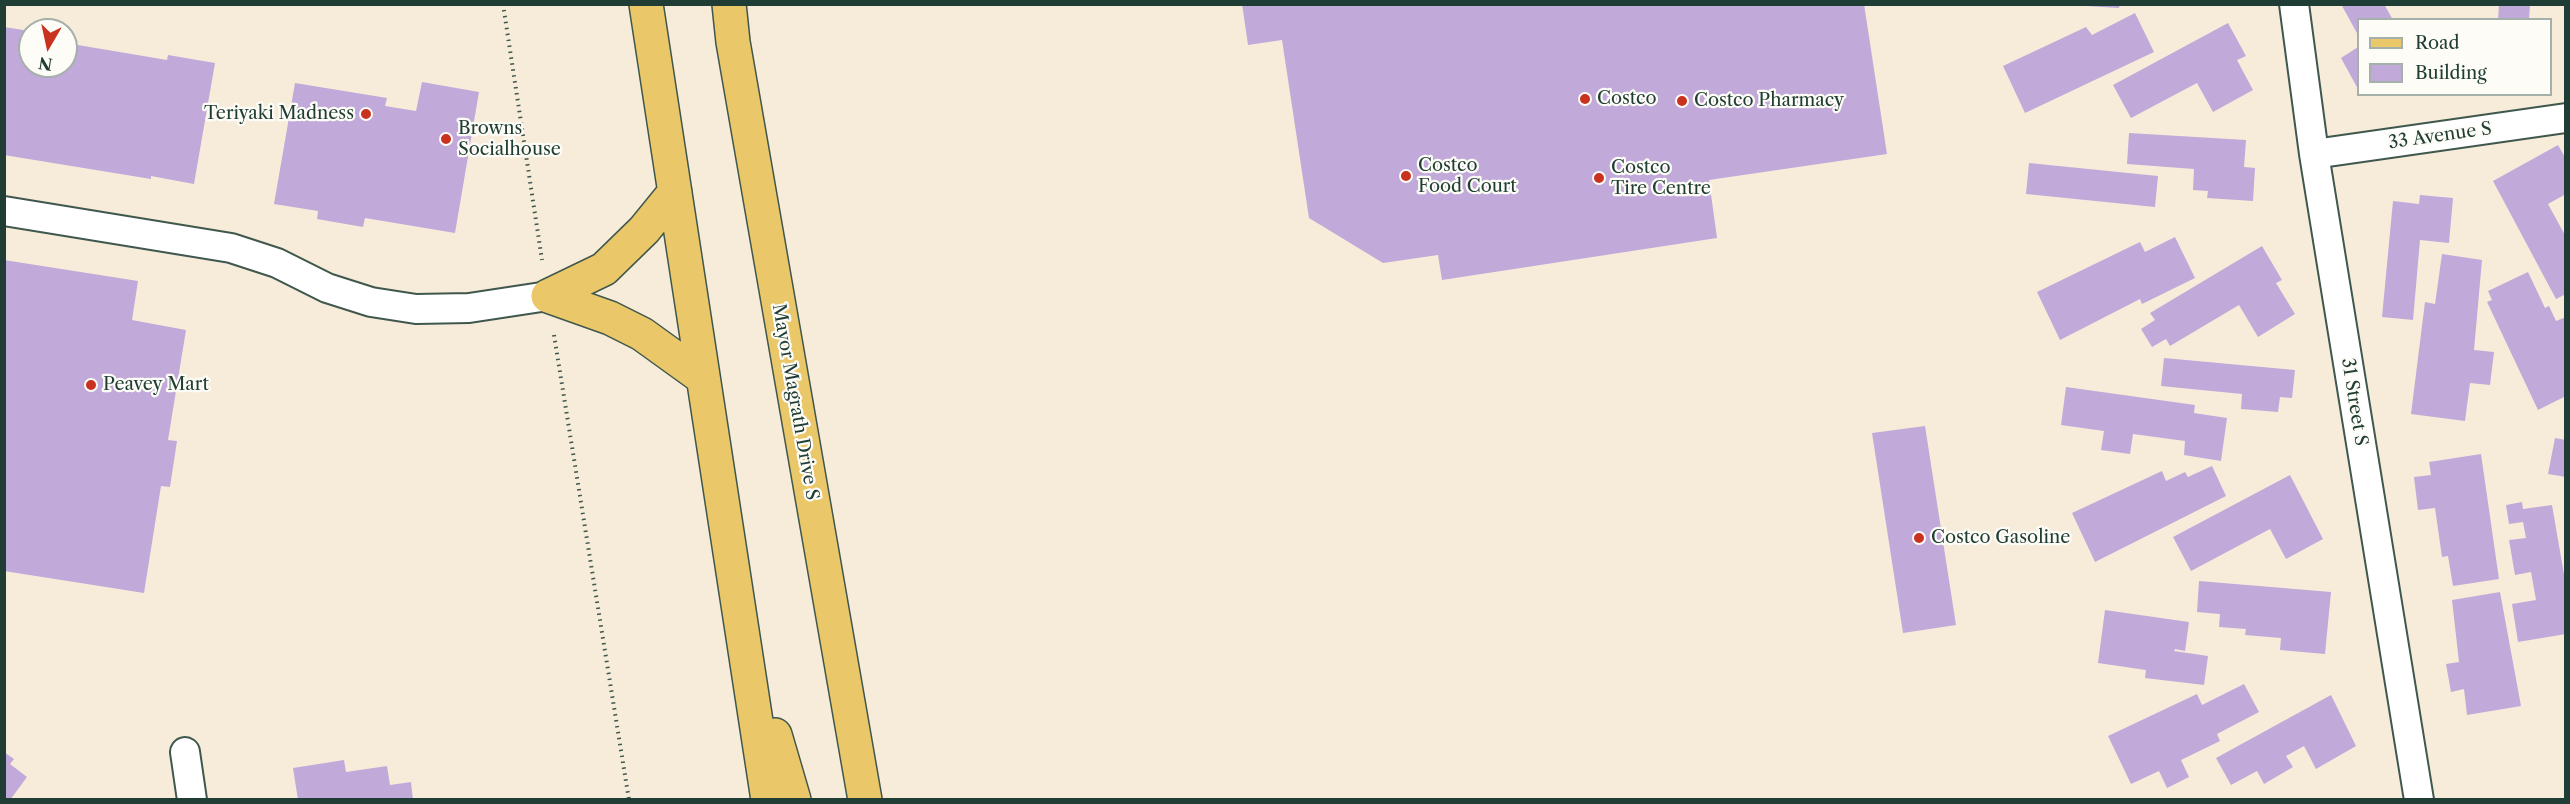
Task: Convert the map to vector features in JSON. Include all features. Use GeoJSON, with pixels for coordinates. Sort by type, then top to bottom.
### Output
{"type":"FeatureCollection","features":[{"type":"Feature","properties":{"kind":"main road"},"geometry":{"type":"LineString","coordinates":[[646,4],[768,800]]}},
{"type":"Feature","properties":{"kind":"main road","name":"Mayor Magrath Drive S"},"geometry":{"type":"LineString","coordinates":[[727,4],[865,800]]}},
{"type":"Feature","properties":{"kind":"main road"},"geometry":{"type":"LineString","coordinates":[[548,296],[604,269],[644,230],[675,192]]}},
{"type":"Feature","properties":{"kind":"main road"},"geometry":{"type":"LineString","coordinates":[[548,296],[610,318],[642,334],[703,378]]}},
{"type":"Feature","properties":{"kind":"main road"},"geometry":{"type":"LineString","coordinates":[[740,619],[794,800]]}},
{"type":"Feature","properties":{"kind":"street","name":"31 Street S"},"geometry":{"type":"LineString","coordinates":[[2294,4],[2314,154],[2419,800]]}},
{"type":"Feature","properties":{"kind":"street","name":"33 Avenue S"},"geometry":{"type":"LineString","coordinates":[[2314,154],[2565,118]]}},
{"type":"Feature","properties":{"kind":"street"},"geometry":{"type":"LineString","coordinates":[[4,211],[231,248],[277,263],[338,291],[371,302],[416,309],[469,308],[548,296]]}},
{"type":"Feature","properties":{"kind":"street"},"geometry":{"type":"LineString","coordinates":[[185,752],[192,800]]}},
{"type":"Feature","properties":{"kind":"path"},"geometry":{"type":"LineString","coordinates":[[503,4],[629,800]]}},
{"type":"Feature","properties":{"kind":"building","name":"Costco"},"geometry":{"type":"Polygon","coordinates":[[[1242,4],[1864,4],[1887,154],[1709,180],[1717,238],[1442,280],[1438,255],[1383,263],[1309,218],[1282,40],[1248,45],[1242,4]]]}},
{"type":"Feature","properties":{"kind":"building"},"geometry":{"type":"Polygon","coordinates":[[[2086,4],[2120,4],[2119,8],[2086,6],[2086,4]]]}},
{"type":"Feature","properties":{"kind":"building"},"geometry":{"type":"Polygon","coordinates":[[[2341,4],[2384,4],[2392,18],[2357,18],[2357,33],[2341,4]]]}},
{"type":"Feature","properties":{"kind":"building"},"geometry":{"type":"Polygon","coordinates":[[[2499,4],[2530,4],[2529,18],[2498,18],[2499,4]]]}},
{"type":"Feature","properties":{"kind":"building"},"geometry":{"type":"Polygon","coordinates":[[[2135,13],[2154,52],[2025,113],[2003,66],[2086,27],[2092,35],[2135,13]]]}},
{"type":"Feature","properties":{"kind":"building"},"geometry":{"type":"Polygon","coordinates":[[[2228,23],[2246,56],[2237,60],[2253,90],[2213,112],[2197,83],[2131,118],[2113,85],[2228,23]]]}},
{"type":"Feature","properties":{"kind":"building"},"geometry":{"type":"Polygon","coordinates":[[[4,27],[18,29],[18,78],[78,78],[78,45],[167,60],[168,55],[215,63],[194,184],[4,155],[4,27]]]}},
{"type":"Feature","properties":{"kind":"building"},"geometry":{"type":"Polygon","coordinates":[[[2357,48],[2357,87],[2341,58],[2357,48]]]}},
{"type":"Feature","properties":{"kind":"building"},"geometry":{"type":"Polygon","coordinates":[[[422,82],[479,92],[455,233],[365,218],[363,227],[317,219],[318,211],[274,204],[295,83],[387,98],[385,106],[416,111],[422,82]]]}},
{"type":"Feature","properties":{"kind":"building"},"geometry":{"type":"Polygon","coordinates":[[[2129,133],[2246,140],[2244,167],[2255,168],[2253,201],[2207,198],[2208,191],[2193,190],[2194,169],[2127,164],[2129,133]]]}},
{"type":"Feature","properties":{"kind":"building"},"geometry":{"type":"Polygon","coordinates":[[[2558,145],[2566,159],[2566,194],[2548,204],[2566,237],[2566,294],[2556,299],[2493,181],[2558,145]]]}},
{"type":"Feature","properties":{"kind":"building"},"geometry":{"type":"Polygon","coordinates":[[[2029,163],[2158,176],[2155,207],[2026,194],[2029,163]]]}},
{"type":"Feature","properties":{"kind":"building"},"geometry":{"type":"Polygon","coordinates":[[[2420,195],[2453,198],[2449,243],[2420,240],[2413,320],[2382,317],[2393,201],[2419,204],[2420,195]]]}},
{"type":"Feature","properties":{"kind":"building"},"geometry":{"type":"Polygon","coordinates":[[[2175,237],[2195,278],[2142,304],[2140,299],[2060,340],[2037,292],[2140,242],[2145,252],[2175,237]]]}},
{"type":"Feature","properties":{"kind":"building"},"geometry":{"type":"Polygon","coordinates":[[[2262,246],[2282,280],[2276,283],[2295,314],[2258,337],[2239,305],[2170,346],[2166,339],[2152,347],[2141,329],[2155,320],[2150,313],[2262,246]]]}},
{"type":"Feature","properties":{"kind":"building"},"geometry":{"type":"Polygon","coordinates":[[[2442,254],[2482,260],[2474,350],[2494,352],[2490,385],[2470,383],[2465,421],[2411,414],[2425,302],[2435,304],[2442,254]]]}},
{"type":"Feature","properties":{"kind":"building","name":"Peavey Mart"},"geometry":{"type":"Polygon","coordinates":[[[4,260],[138,281],[132,320],[186,330],[168,440],[177,441],[170,487],[161,486],[144,593],[4,571],[4,260]]]}},
{"type":"Feature","properties":{"kind":"building"},"geometry":{"type":"Polygon","coordinates":[[[2528,272],[2545,308],[2549,306],[2556,321],[2566,317],[2566,396],[2538,410],[2487,302],[2492,300],[2488,291],[2528,272]]]}},
{"type":"Feature","properties":{"kind":"building"},"geometry":{"type":"Polygon","coordinates":[[[2164,358],[2295,370],[2292,398],[2280,397],[2278,412],[2241,409],[2242,394],[2161,386],[2164,358]]]}},
{"type":"Feature","properties":{"kind":"building"},"geometry":{"type":"Polygon","coordinates":[[[2066,387],[2195,405],[2194,413],[2227,418],[2221,461],[2184,455],[2185,441],[2133,434],[2130,454],[2101,450],[2104,431],[2061,425],[2066,387]]]}},
{"type":"Feature","properties":{"kind":"building"},"geometry":{"type":"Polygon","coordinates":[[[1925,426],[1956,625],[1903,633],[1872,433],[1925,426]]]}},
{"type":"Feature","properties":{"kind":"building"},"geometry":{"type":"Polygon","coordinates":[[[2555,438],[2566,440],[2566,477],[2548,474],[2555,438]]]}},
{"type":"Feature","properties":{"kind":"building"},"geometry":{"type":"Polygon","coordinates":[[[2481,454],[2499,579],[2453,586],[2448,556],[2442,557],[2435,508],[2418,510],[2414,477],[2431,475],[2429,462],[2481,454]]]}},
{"type":"Feature","properties":{"kind":"building"},"geometry":{"type":"Polygon","coordinates":[[[2212,466],[2226,496],[2095,562],[2072,513],[2162,471],[2166,481],[2185,472],[2188,477],[2212,466]]]}},
{"type":"Feature","properties":{"kind":"building"},"geometry":{"type":"Polygon","coordinates":[[[2290,475],[2323,539],[2286,559],[2270,529],[2191,571],[2173,537],[2290,475]]]}},
{"type":"Feature","properties":{"kind":"building"},"geometry":{"type":"Polygon","coordinates":[[[2522,502],[2523,509],[2552,505],[2566,586],[2566,634],[2518,642],[2512,604],[2536,600],[2531,572],[2515,575],[2509,540],[2526,538],[2523,522],[2509,524],[2506,505],[2522,502]]]}},
{"type":"Feature","properties":{"kind":"building"},"geometry":{"type":"Polygon","coordinates":[[[2199,581],[2331,592],[2325,654],[2280,650],[2281,638],[2245,635],[2246,629],[2219,627],[2220,614],[2197,612],[2199,581]]]}},
{"type":"Feature","properties":{"kind":"building"},"geometry":{"type":"Polygon","coordinates":[[[2500,592],[2521,706],[2467,715],[2464,689],[2451,692],[2446,664],[2459,662],[2452,600],[2500,592]]]}},
{"type":"Feature","properties":{"kind":"building"},"geometry":{"type":"Polygon","coordinates":[[[2105,610],[2189,622],[2185,651],[2175,649],[2174,651],[2208,656],[2204,685],[2145,678],[2146,670],[2098,663],[2105,610]]]}},
{"type":"Feature","properties":{"kind":"building"},"geometry":{"type":"Polygon","coordinates":[[[2244,684],[2259,712],[2217,734],[2220,741],[2181,760],[2189,777],[2167,788],[2159,771],[2131,784],[2108,736],[2197,694],[2202,705],[2244,684]]]}},
{"type":"Feature","properties":{"kind":"building"},"geometry":{"type":"Polygon","coordinates":[[[2331,695],[2356,746],[2316,769],[2304,746],[2286,756],[2293,767],[2264,784],[2257,771],[2231,785],[2216,758],[2331,695]]]}},
{"type":"Feature","properties":{"kind":"building"},"geometry":{"type":"Polygon","coordinates":[[[4,752],[14,759],[10,764],[27,777],[10,800],[4,800],[4,752]]]}},
{"type":"Feature","properties":{"kind":"building"},"geometry":{"type":"Polygon","coordinates":[[[344,760],[346,772],[387,766],[390,785],[411,782],[413,800],[298,800],[293,768],[344,760]]]}},
{"type":"Feature","properties":{"kind":"place","name":"Costco"},"geometry":{"type":"Point","coordinates":[1585,99]}},
{"type":"Feature","properties":{"kind":"place","name":"Costco Pharmacy"},"geometry":{"type":"Point","coordinates":[1682,101]}},
{"type":"Feature","properties":{"kind":"place","name":"Teriyaki Madness"},"geometry":{"type":"Point","coordinates":[366,114]}},
{"type":"Feature","properties":{"kind":"place","name":"Browns Socialhouse"},"geometry":{"type":"Point","coordinates":[446,139]}},
{"type":"Feature","properties":{"kind":"place","name":"Costco Food Court"},"geometry":{"type":"Point","coordinates":[1406,176]}},
{"type":"Feature","properties":{"kind":"place","name":"Costco Tire Centre"},"geometry":{"type":"Point","coordinates":[1599,178]}},
{"type":"Feature","properties":{"kind":"place","name":"Peavey Mart"},"geometry":{"type":"Point","coordinates":[91,385]}},
{"type":"Feature","properties":{"kind":"place","name":"Costco Gasoline"},"geometry":{"type":"Point","coordinates":[1919,538]}}]}
